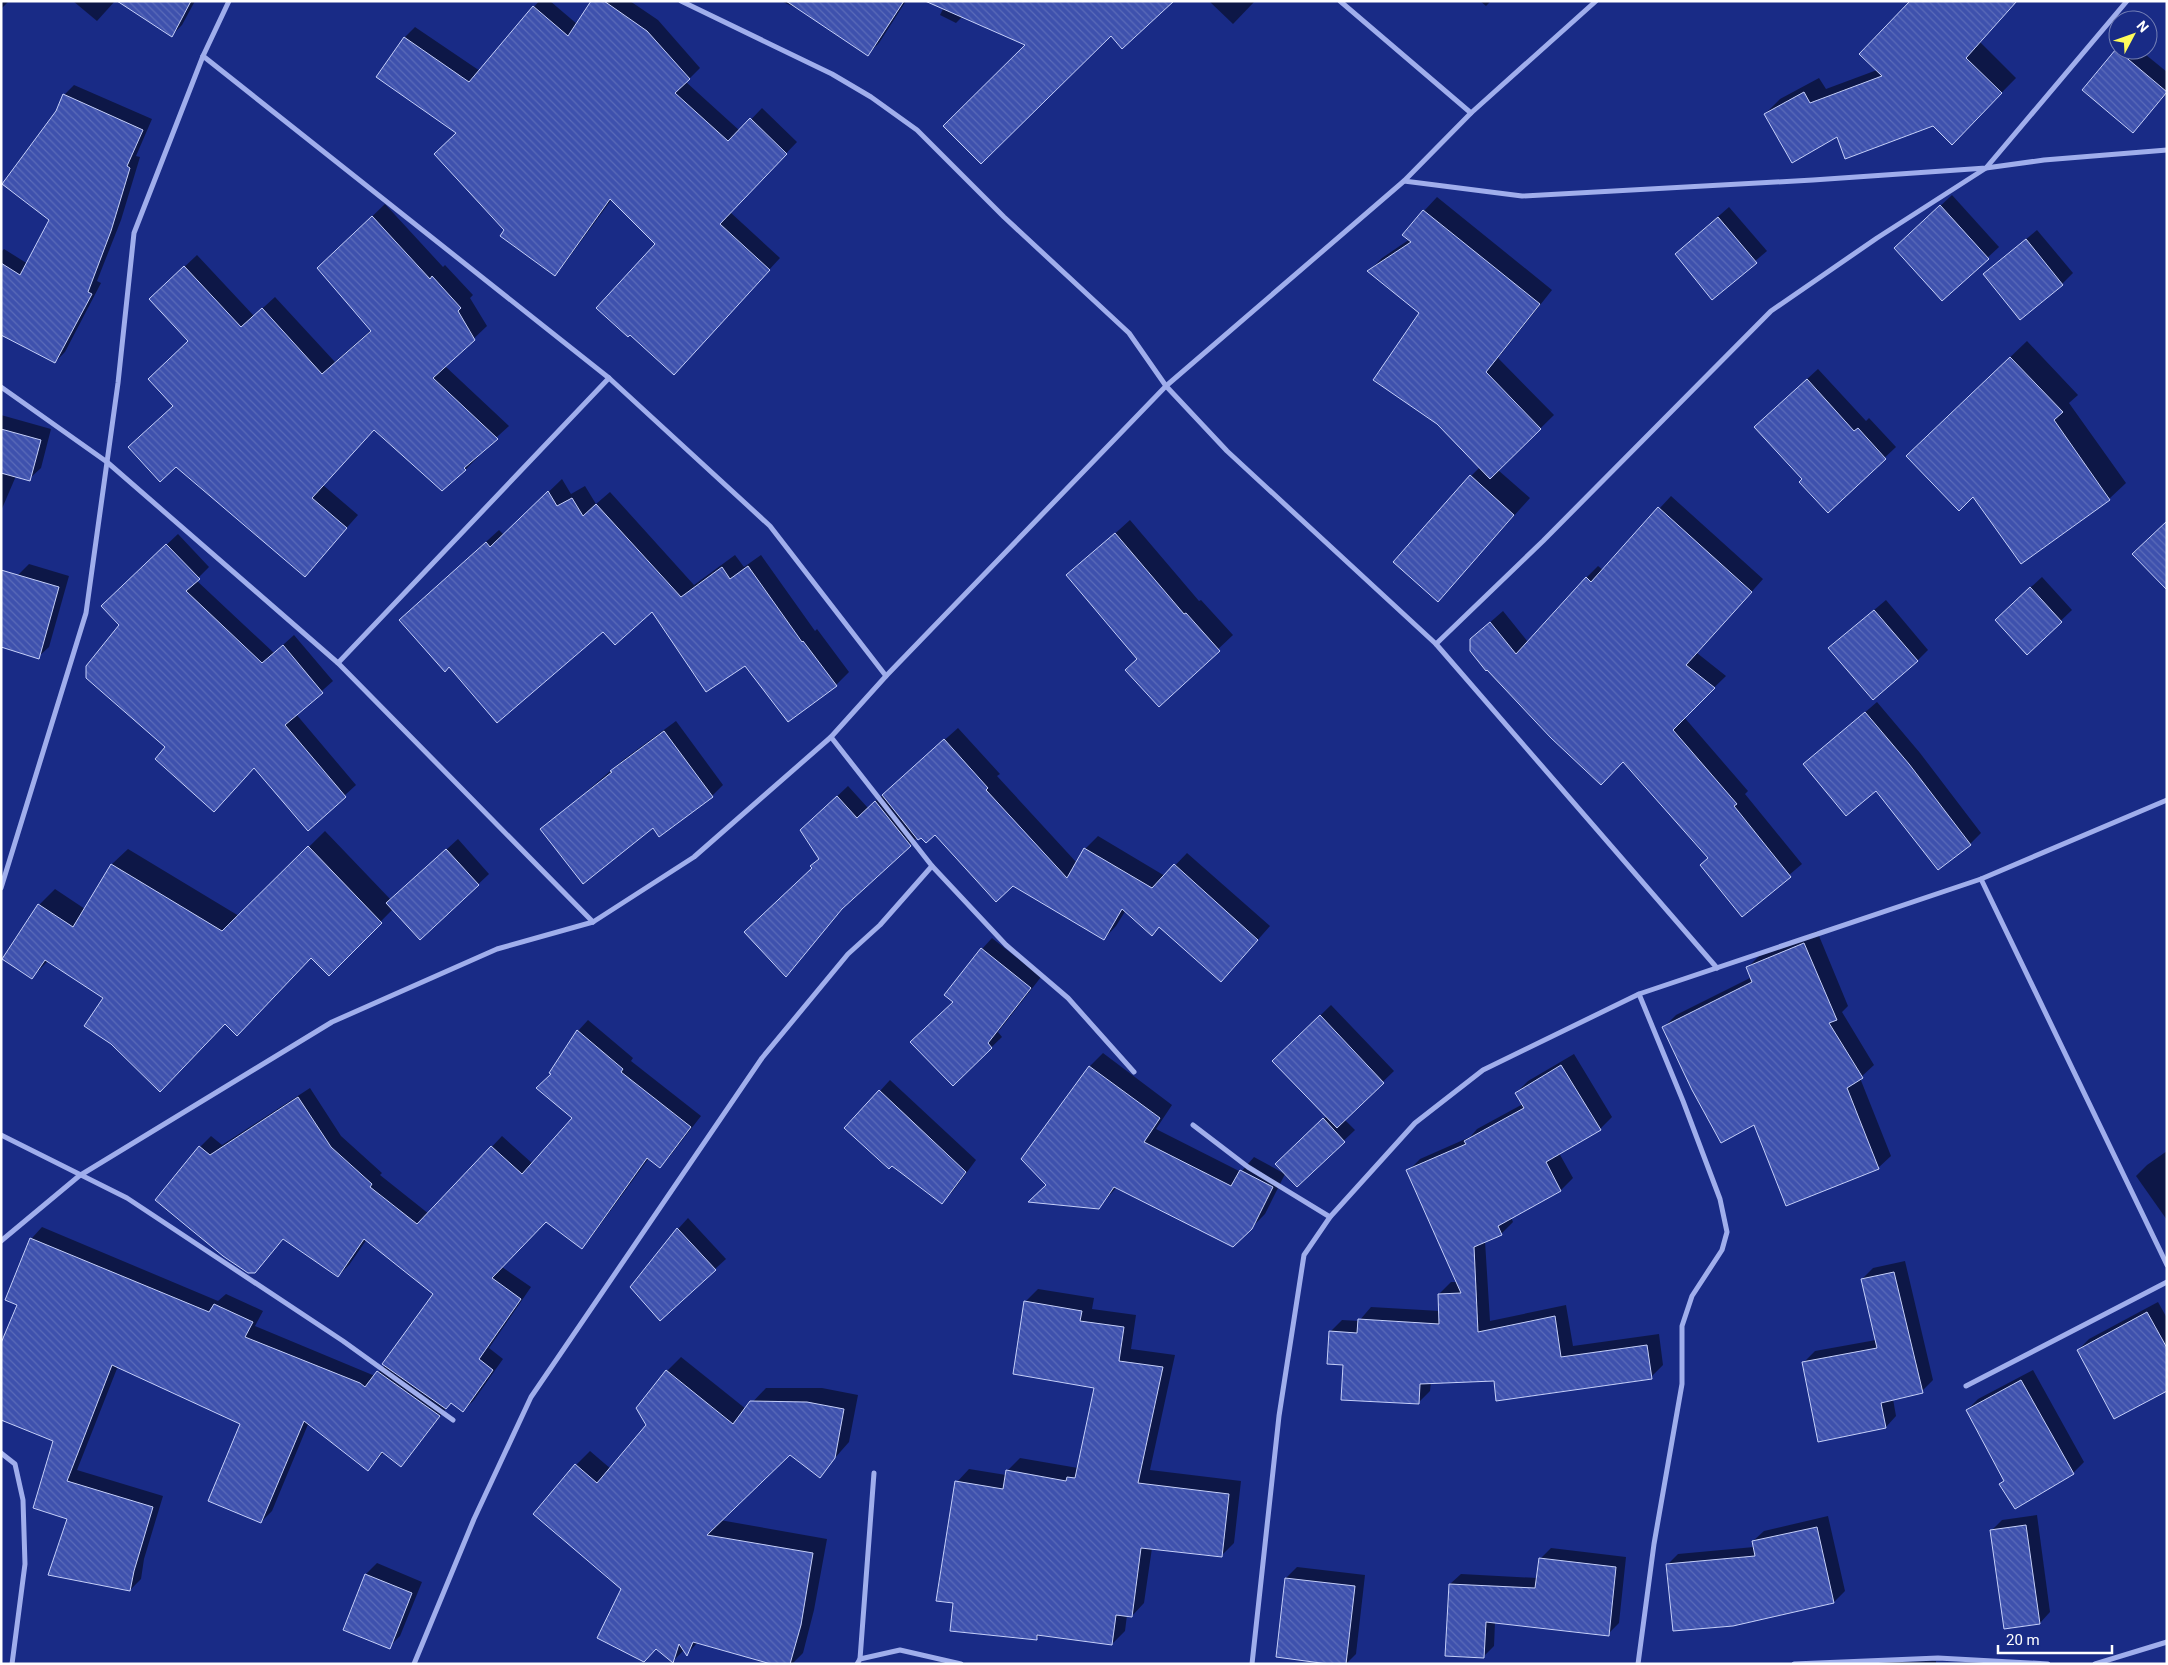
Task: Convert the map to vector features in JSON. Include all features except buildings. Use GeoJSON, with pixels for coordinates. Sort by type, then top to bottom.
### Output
{"type":"FeatureCollection","features":[{"type":"Feature","properties":{"kind":"street"},"geometry":{"type":"LineString","coordinates":[[1,888],[86,613],[107,462],[134,233],[203,56],[229,1]]}},
{"type":"Feature","properties":{"kind":"street"},"geometry":{"type":"LineString","coordinates":[[681,1],[832,74],[871,97],[917,130],[1004,217],[1129,333],[1166,386],[1226,451],[1436,644],[1717,968]]}},
{"type":"Feature","properties":{"kind":"street"},"geometry":{"type":"LineString","coordinates":[[1340,1],[1471,112]]}},
{"type":"Feature","properties":{"kind":"street"},"geometry":{"type":"LineString","coordinates":[[1,1241],[79,1176],[332,1022],[497,949],[593,922],[694,857],[831,737],[886,676],[1166,386],[1404,181],[1471,112],[1596,1]]}},
{"type":"Feature","properties":{"kind":"street"},"geometry":{"type":"LineString","coordinates":[[1436,644],[1543,541],[1771,311],[1877,238],[1986,168],[2128,1]]}},
{"type":"Feature","properties":{"kind":"street"},"geometry":{"type":"LineString","coordinates":[[203,56],[609,378],[770,526],[886,676]]}},
{"type":"Feature","properties":{"kind":"street"},"geometry":{"type":"LineString","coordinates":[[1404,181],[1522,196],[1813,180],[1986,168],[2044,160],[2167,150]]}},
{"type":"Feature","properties":{"kind":"street"},"geometry":{"type":"LineString","coordinates":[[338,664],[609,378]]}},
{"type":"Feature","properties":{"kind":"street"},"geometry":{"type":"LineString","coordinates":[[1,386],[107,462],[338,664],[593,922]]}},
{"type":"Feature","properties":{"kind":"street"},"geometry":{"type":"LineString","coordinates":[[831,737],[932,866],[1006,945],[1068,998],[1134,1072]]}},
{"type":"Feature","properties":{"kind":"street"},"geometry":{"type":"LineString","coordinates":[[1252,1664],[1279,1416],[1304,1255],[1330,1217],[1415,1123],[1482,1070],[1639,994],[1980,880],[2167,800]]}},
{"type":"Feature","properties":{"kind":"street"},"geometry":{"type":"LineString","coordinates":[[414,1664],[474,1520],[531,1397],[762,1058],[848,954],[880,925],[932,866]]}},
{"type":"Feature","properties":{"kind":"street"},"geometry":{"type":"LineString","coordinates":[[1980,880],[2167,1265]]}},
{"type":"Feature","properties":{"kind":"street"},"geometry":{"type":"LineString","coordinates":[[1638,1664],[1654,1544],[1682,1384],[1682,1326],[1692,1296],[1722,1250],[1727,1232],[1720,1199],[1683,1101],[1639,994]]}},
{"type":"Feature","properties":{"kind":"street"},"geometry":{"type":"LineString","coordinates":[[1193,1126],[1248,1167],[1330,1217]]}},
{"type":"Feature","properties":{"kind":"street"},"geometry":{"type":"LineString","coordinates":[[1,1136],[127,1198],[343,1341],[453,1420]]}},
{"type":"Feature","properties":{"kind":"street"},"geometry":{"type":"LineString","coordinates":[[1966,1386],[2167,1282]]}},
{"type":"Feature","properties":{"kind":"street"},"geometry":{"type":"LineString","coordinates":[[1,1453],[15,1464],[23,1500],[25,1564],[12,1664]]}},
{"type":"Feature","properties":{"kind":"street"},"geometry":{"type":"LineString","coordinates":[[874,1473],[858,1661],[900,1650],[961,1664]]}},
{"type":"Feature","properties":{"kind":"street"},"geometry":{"type":"LineString","coordinates":[[2095,1664],[2167,1642]]}},
{"type":"Feature","properties":{"kind":"street"},"geometry":{"type":"LineString","coordinates":[[1794,1664],[1938,1658],[2048,1664]]}}]}
